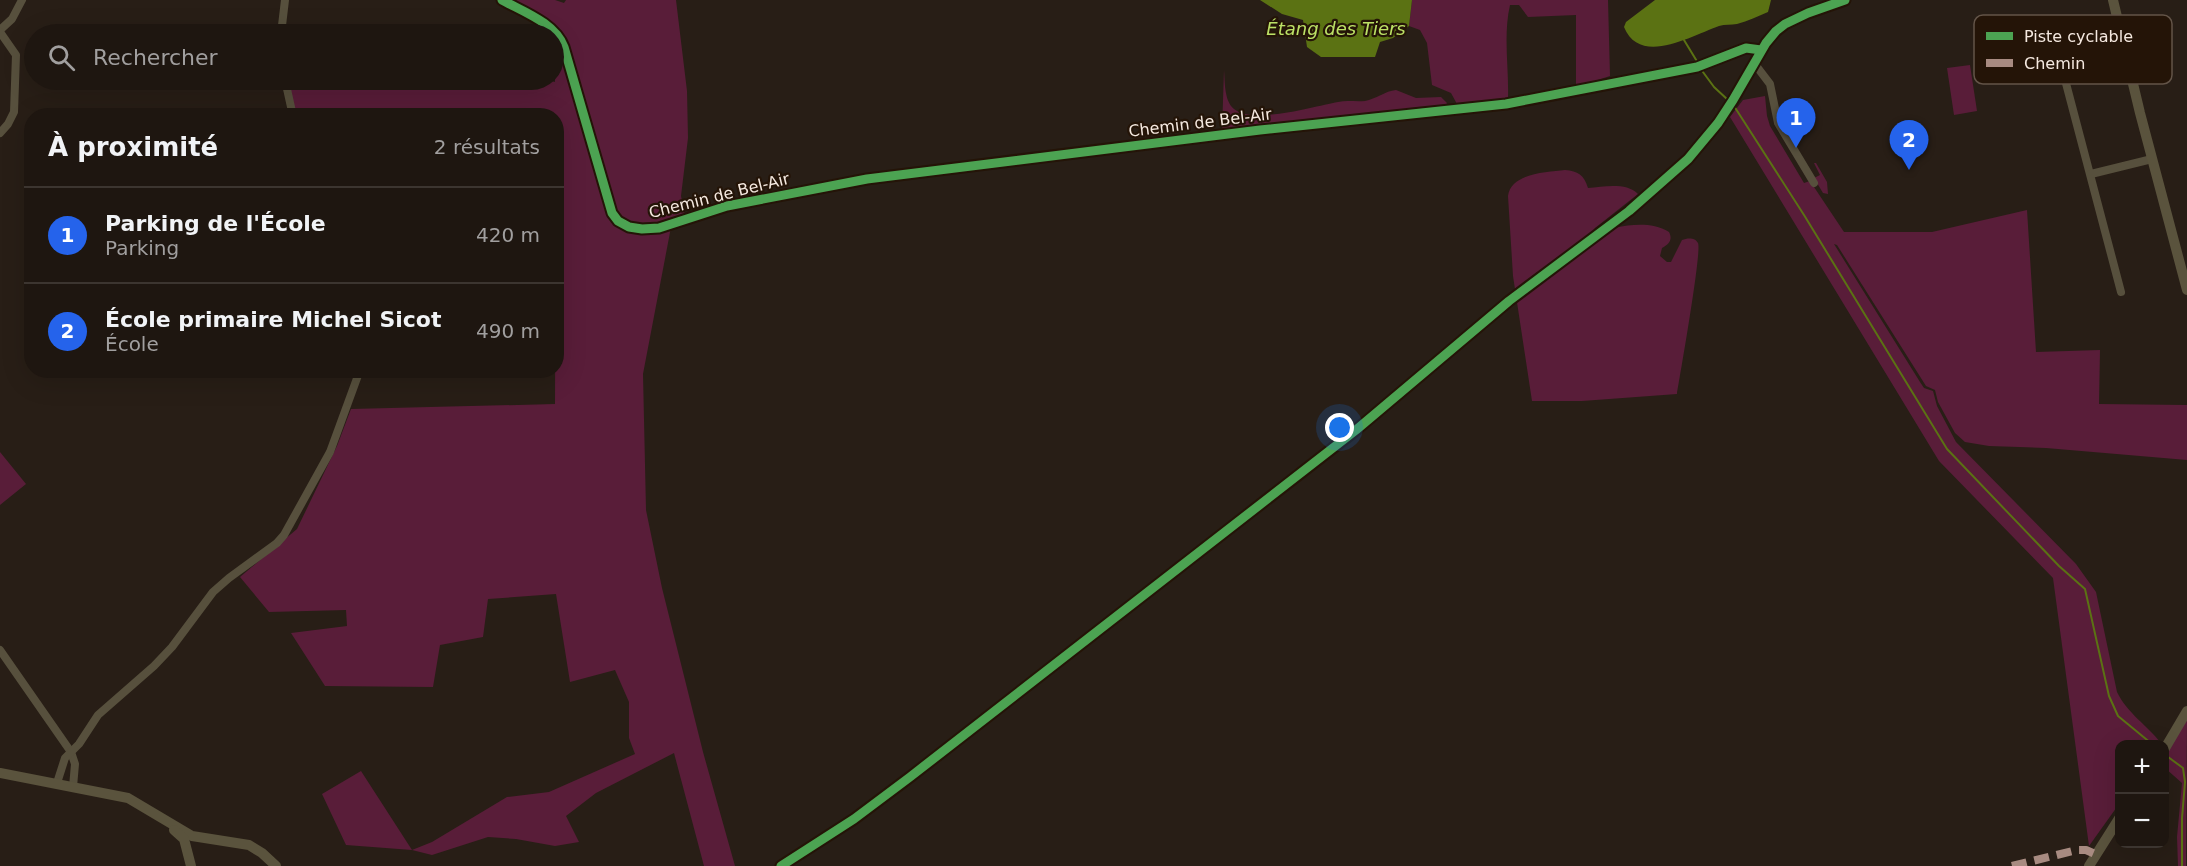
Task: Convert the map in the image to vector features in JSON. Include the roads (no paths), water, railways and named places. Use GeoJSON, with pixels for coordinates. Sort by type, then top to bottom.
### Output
{"type":"FeatureCollection","features":[{"type":"Feature","properties":{"kind":"street"},"geometry":{"type":"LineString","coordinates":[[0,133],[14,112],[16,55],[0,31],[12,19],[22,0]]}},
{"type":"Feature","properties":{"kind":"street"},"geometry":{"type":"LineString","coordinates":[[282,24],[285,0]]}},
{"type":"Feature","properties":{"kind":"street"},"geometry":{"type":"LineString","coordinates":[[502,0],[545,24]]}},
{"type":"Feature","properties":{"kind":"street"},"geometry":{"type":"LineString","coordinates":[[781,866],[884,796],[1356,430],[1509,301],[1629,210],[1688,159],[1731,103],[1771,35],[1785,24],[1808,13],[1845,0]]}},
{"type":"Feature","properties":{"kind":"street"},"geometry":{"type":"LineString","coordinates":[[1761,50],[1785,29],[1851,0]]}},
{"type":"Feature","properties":{"kind":"street"},"geometry":{"type":"LineString","coordinates":[[2113,0],[2117,15]]}},
{"type":"Feature","properties":{"kind":"street","name":"Chemin de Bel-Air"},"geometry":{"type":"LineString","coordinates":[[642,229],[664,227],[708,211],[743,202],[867,179],[1260,130],[1506,104],[1701,66],[1746,48],[1761,50]]}},
{"type":"Feature","properties":{"kind":"street"},"geometry":{"type":"LineString","coordinates":[[564,49],[610,209],[615,218],[625,225]]}},
{"type":"Feature","properties":{"kind":"street"},"geometry":{"type":"LineString","coordinates":[[1754,63],[1770,84],[1778,123],[1814,183]]}},
{"type":"Feature","properties":{"kind":"street"},"geometry":{"type":"LineString","coordinates":[[2066,84],[2121,292]]}},
{"type":"Feature","properties":{"kind":"street"},"geometry":{"type":"LineString","coordinates":[[2134,84],[2187,290]]}},
{"type":"Feature","properties":{"kind":"street"},"geometry":{"type":"LineString","coordinates":[[287,90],[291,108]]}},
{"type":"Feature","properties":{"kind":"street"},"geometry":{"type":"LineString","coordinates":[[2091,174],[2152,159]]}},
{"type":"Feature","properties":{"kind":"street"},"geometry":{"type":"LineString","coordinates":[[57,783],[63,761],[98,715],[150,670],[172,647],[213,592],[277,543],[284,535],[330,452],[357,378]]}},
{"type":"Feature","properties":{"kind":"street"},"geometry":{"type":"LineString","coordinates":[[0,650],[71,752],[75,765],[73,787]]}},
{"type":"Feature","properties":{"kind":"street"},"geometry":{"type":"LineString","coordinates":[[2169,742],[2187,711]]}},
{"type":"Feature","properties":{"kind":"street"},"geometry":{"type":"LineString","coordinates":[[0,773],[118,796],[155,821],[175,830],[191,841],[249,845],[276,866]]}},
{"type":"Feature","properties":{"kind":"street"},"geometry":{"type":"LineString","coordinates":[[2089,866],[2115,825]]}},
{"type":"Feature","properties":{"kind":"street"},"geometry":{"type":"LineString","coordinates":[[190,866],[191,841]]}},
{"type":"Feature","properties":{"kind":"water","name":"Étang des Tiers"},"geometry":{"type":"Polygon","coordinates":[[[1260,0],[1412,0],[1409,26],[1393,38],[1380,42],[1375,57],[1321,57],[1307,47],[1303,20],[1282,14],[1260,0]]]}},
{"type":"Feature","properties":{"kind":"water"},"geometry":{"type":"Polygon","coordinates":[[[1655,0],[1771,0],[1768,12],[1737,24],[1719,26],[1682,41],[1654,47],[1642,45],[1632,39],[1624,27],[1626,22],[1655,0]]]}},
{"type":"Feature","properties":{"kind":"waterway"},"geometry":{"type":"LineString","coordinates":[[1684,40],[1698,63]]}},
{"type":"Feature","properties":{"kind":"waterway"},"geometry":{"type":"LineString","coordinates":[[1700,68],[1714,87],[1728,100]]}},
{"type":"Feature","properties":{"kind":"waterway"},"geometry":{"type":"LineString","coordinates":[[1734,106],[1804,215],[1947,449],[2059,566],[2085,589],[2109,696],[2118,716],[2147,740]]}},
{"type":"Feature","properties":{"kind":"waterway"},"geometry":{"type":"LineString","coordinates":[[2169,758],[2183,768],[2185,782],[2182,866]]}},
{"type":"Feature","properties":{"kind":"tunnel"},"geometry":{"type":"LineString","coordinates":[[625,225],[642,229]]}},
{"type":"Feature","properties":{"kind":"place","name":"Parking de l'École"},"geometry":{"type":"Point","coordinates":[1796,148]}},
{"type":"Feature","properties":{"kind":"place","name":"École primaire Michel Sicot"},"geometry":{"type":"Point","coordinates":[1909,170]}}]}
